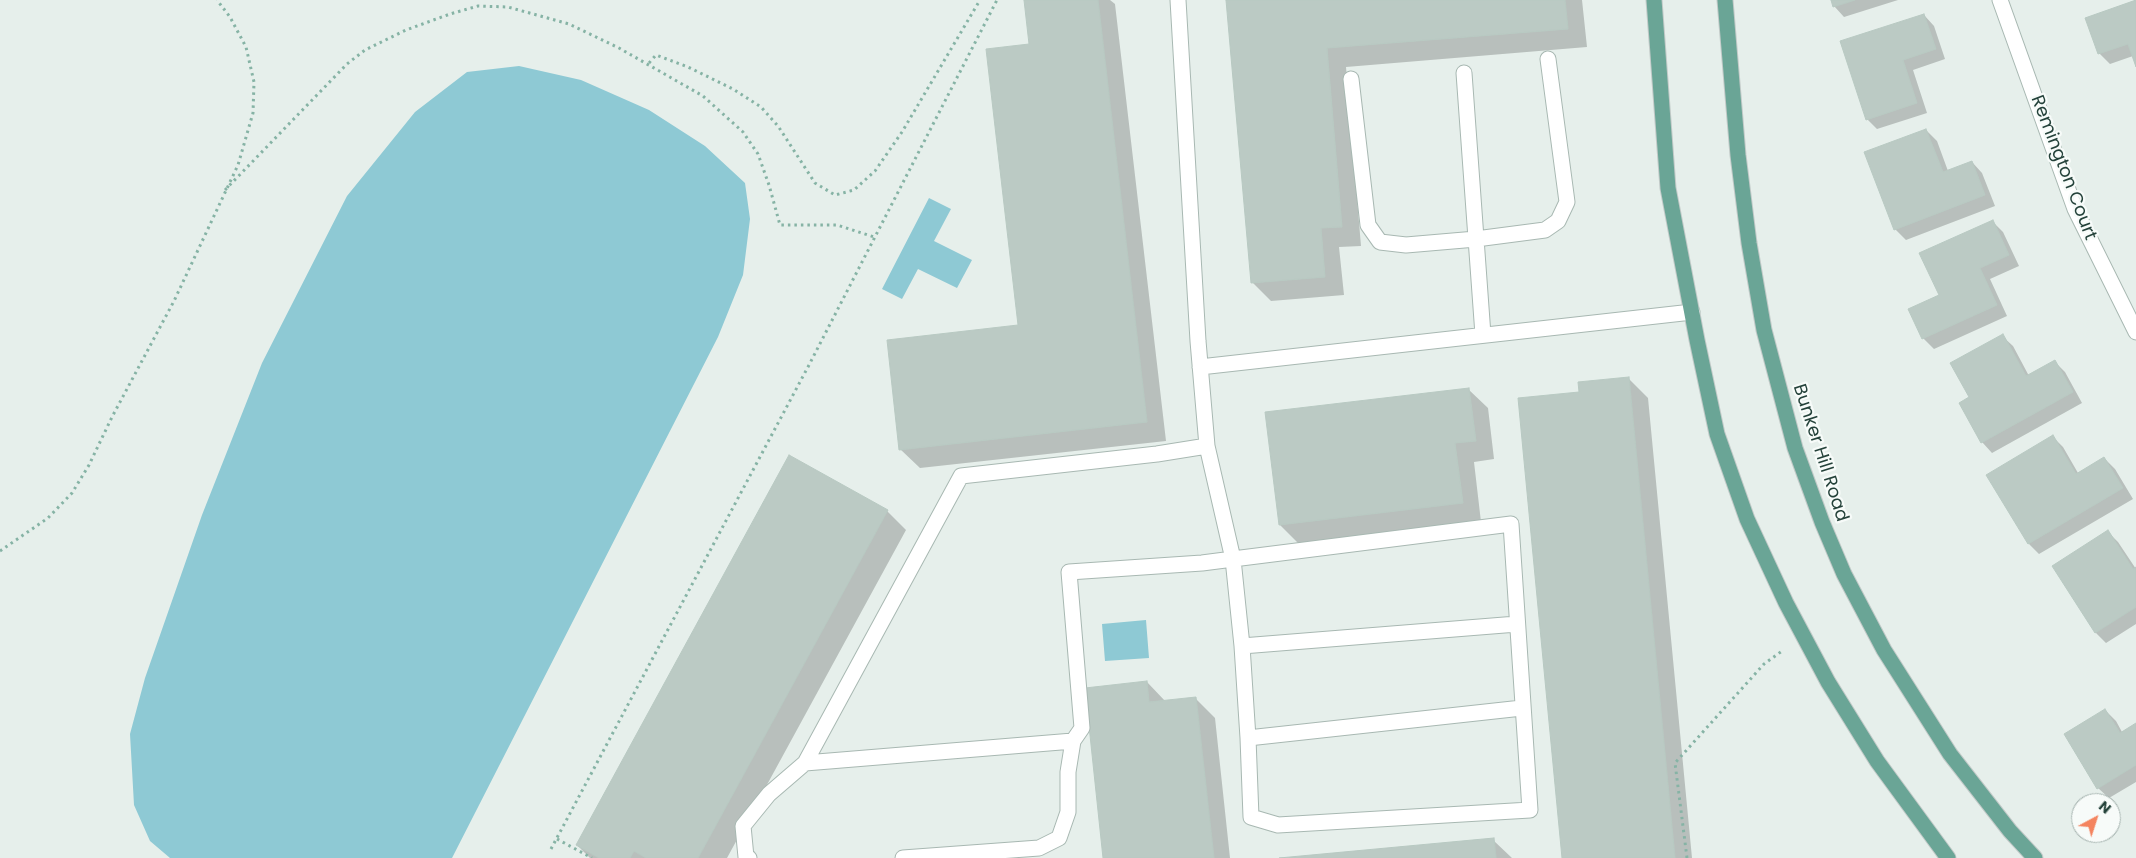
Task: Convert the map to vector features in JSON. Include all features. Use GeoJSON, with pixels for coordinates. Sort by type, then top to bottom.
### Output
{"type":"FeatureCollection","features":[{"type":"Feature","properties":{"kind":"main road"},"geometry":{"type":"LineString","coordinates":[[1654,0],[1668,188],[1716,434],[1747,519],[1786,603],[1828,682],[1877,761],[1948,858]]}},
{"type":"Feature","properties":{"kind":"main road","name":"Bunker Hill Road"},"geometry":{"type":"LineString","coordinates":[[1725,0],[1738,155],[1749,243],[1764,330],[1795,448],[1822,522],[1844,574],[1884,650],[1950,754],[2010,831],[2035,858]]}},
{"type":"Feature","properties":{"kind":"street"},"geometry":{"type":"LineString","coordinates":[[903,858],[1039,848],[1059,838],[1068,812],[1068,772],[1073,741],[1082,728],[1069,572],[1202,564],[1233,560],[1511,524],[1530,810],[1278,825],[1251,816],[1242,646],[1233,560],[1207,446],[1200,367],[1178,0]]}},
{"type":"Feature","properties":{"kind":"street","name":"Remington Court"},"geometry":{"type":"LineString","coordinates":[[2000,0],[2075,209],[2136,332]]}},
{"type":"Feature","properties":{"kind":"street"},"geometry":{"type":"LineString","coordinates":[[1350,79],[1368,225],[1380,242],[1406,245],[1476,239],[1546,230],[1558,220],[1567,202],[1548,59]]}},
{"type":"Feature","properties":{"kind":"street"},"geometry":{"type":"LineString","coordinates":[[1464,74],[1483,335]]}},
{"type":"Feature","properties":{"kind":"street"},"geometry":{"type":"LineString","coordinates":[[1200,367],[1692,312]]}},
{"type":"Feature","properties":{"kind":"street"},"geometry":{"type":"LineString","coordinates":[[748,858],[746,857],[743,826],[769,794],[806,763],[961,476],[1157,454],[1207,446]]}},
{"type":"Feature","properties":{"kind":"street"},"geometry":{"type":"LineString","coordinates":[[1242,646],[1517,624]]}},
{"type":"Feature","properties":{"kind":"street"},"geometry":{"type":"LineString","coordinates":[[1248,738],[1522,708]]}},
{"type":"Feature","properties":{"kind":"street"},"geometry":{"type":"LineString","coordinates":[[806,763],[1073,741]]}},
{"type":"Feature","properties":{"kind":"path"},"geometry":{"type":"LineString","coordinates":[[0,551],[48,518],[72,493],[89,465],[112,417],[174,301],[238,165],[253,113],[254,82],[246,47],[230,17],[217,0]]}},
{"type":"Feature","properties":{"kind":"path"},"geometry":{"type":"LineString","coordinates":[[649,63],[656,55],[672,61],[733,89],[761,107],[778,126],[815,182],[835,195],[854,190],[874,172],[902,132],[980,0]]}},
{"type":"Feature","properties":{"kind":"path"},"geometry":{"type":"LineString","coordinates":[[552,848],[808,365],[997,0]]}},
{"type":"Feature","properties":{"kind":"path"},"geometry":{"type":"LineString","coordinates":[[225,190],[347,64],[365,50],[406,30],[450,14],[478,6],[508,7],[569,24],[649,63],[703,96],[743,132],[758,154],[780,225],[837,225],[874,237]]}},
{"type":"Feature","properties":{"kind":"path"},"geometry":{"type":"LineString","coordinates":[[1687,858],[1674,763],[1764,664],[1782,651]]}},
{"type":"Feature","properties":{"kind":"path"},"geometry":{"type":"LineString","coordinates":[[557,839],[592,858]]}},
{"type":"Feature","properties":{"kind":"water"},"geometry":{"type":"Polygon","coordinates":[[[519,66],[581,80],[649,110],[705,146],[745,183],[750,219],[743,275],[718,337],[452,858],[170,858],[150,841],[134,805],[130,734],[145,678],[202,515],[262,363],[347,196],[415,112],[467,72],[519,66]]]}},
{"type":"Feature","properties":{"kind":"water"},"geometry":{"type":"Polygon","coordinates":[[[929,198],[951,209],[934,241],[972,260],[957,288],[918,269],[902,299],[882,289],[929,198]]]}},
{"type":"Feature","properties":{"kind":"water"},"geometry":{"type":"Polygon","coordinates":[[[1146,620],[1149,658],[1105,661],[1102,624],[1146,620]]]}},
{"type":"Feature","properties":{"kind":"building"},"geometry":{"type":"Polygon","coordinates":[[[1024,0],[1098,0],[1147,422],[899,450],[887,340],[1018,325],[986,49],[1029,44],[1024,0]]]}},
{"type":"Feature","properties":{"kind":"building"},"geometry":{"type":"Polygon","coordinates":[[[1226,0],[1565,0],[1568,29],[1327,48],[1342,227],[1321,228],[1325,277],[1251,283],[1226,0]]]}},
{"type":"Feature","properties":{"kind":"building"},"geometry":{"type":"Polygon","coordinates":[[[1831,0],[1855,0],[1833,7],[1831,0]]]}},
{"type":"Feature","properties":{"kind":"building"},"geometry":{"type":"Polygon","coordinates":[[[2136,0],[2136,67],[2128,44],[2098,54],[2085,18],[2136,0]]]}},
{"type":"Feature","properties":{"kind":"building"},"geometry":{"type":"Polygon","coordinates":[[[1924,14],[1936,49],[1903,60],[1917,103],[1866,120],[1840,41],[1924,14]]]}},
{"type":"Feature","properties":{"kind":"building"},"geometry":{"type":"Polygon","coordinates":[[[1926,129],[1943,172],[1972,161],[1985,195],[1894,230],[1864,152],[1926,129]]]}},
{"type":"Feature","properties":{"kind":"building"},"geometry":{"type":"Polygon","coordinates":[[[1993,220],[2009,255],[1980,268],[1997,305],[1922,339],[1908,309],[1939,295],[1919,253],[1993,220]]]}},
{"type":"Feature","properties":{"kind":"building"},"geometry":{"type":"Polygon","coordinates":[[[2003,334],[2026,376],[2055,360],[2073,392],[1981,443],[1959,403],[1969,397],[1950,363],[2003,334]]]}},
{"type":"Feature","properties":{"kind":"building"},"geometry":{"type":"Polygon","coordinates":[[[1629,377],[1675,858],[1562,858],[1518,398],[1579,392],[1578,382],[1629,377]]]}},
{"type":"Feature","properties":{"kind":"building"},"geometry":{"type":"Polygon","coordinates":[[[1469,388],[1476,441],[1455,443],[1463,503],[1279,525],[1265,412],[1469,388]]]}},
{"type":"Feature","properties":{"kind":"building"},"geometry":{"type":"Polygon","coordinates":[[[2053,435],[2076,474],[2104,457],[2123,488],[2028,544],[1986,475],[2053,435]]]}},
{"type":"Feature","properties":{"kind":"building"},"geometry":{"type":"Polygon","coordinates":[[[789,455],[888,510],[698,858],[646,858],[634,851],[630,858],[599,858],[576,845],[789,455]]]}},
{"type":"Feature","properties":{"kind":"building"},"geometry":{"type":"Polygon","coordinates":[[[2108,530],[2133,569],[2136,567],[2136,607],[2095,633],[2052,566],[2108,530]]]}},
{"type":"Feature","properties":{"kind":"building"},"geometry":{"type":"Polygon","coordinates":[[[1147,681],[1149,702],[1196,697],[1214,858],[1103,858],[1085,688],[1147,681]]]}},
{"type":"Feature","properties":{"kind":"building"},"geometry":{"type":"Polygon","coordinates":[[[2105,709],[2120,733],[2136,723],[2136,765],[2097,789],[2064,734],[2105,709]]]}},
{"type":"Feature","properties":{"kind":"building"},"geometry":{"type":"Polygon","coordinates":[[[1494,838],[1496,858],[1279,858],[1494,838]]]}}]}
